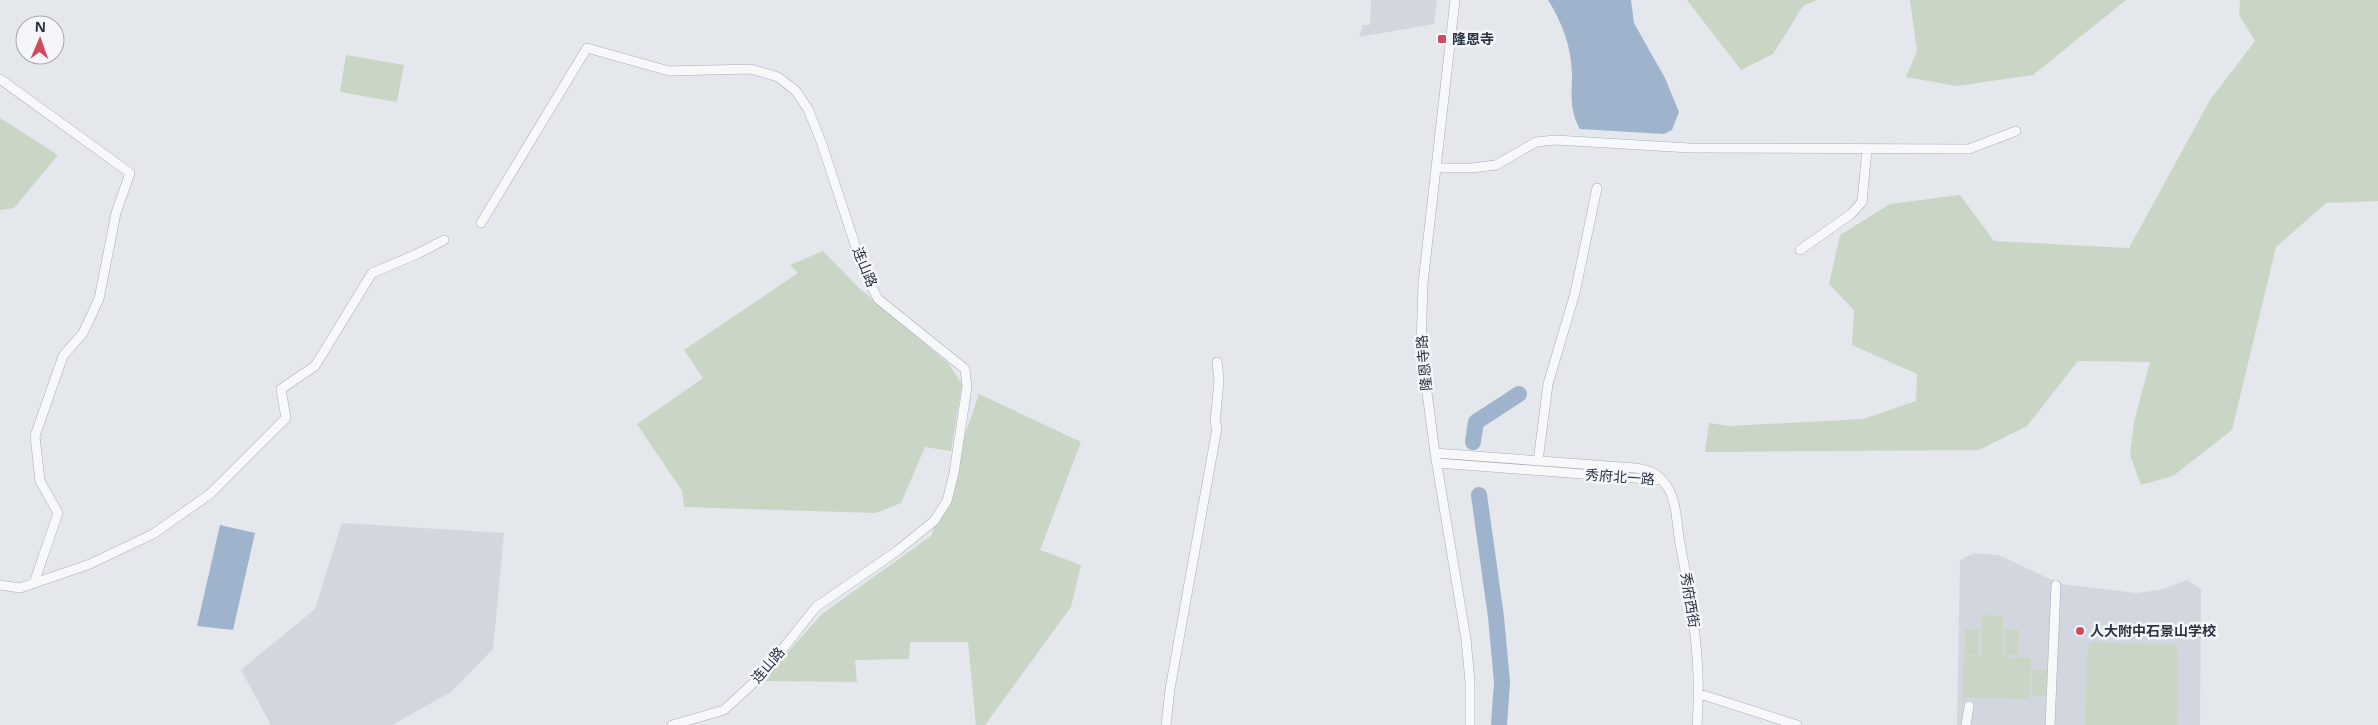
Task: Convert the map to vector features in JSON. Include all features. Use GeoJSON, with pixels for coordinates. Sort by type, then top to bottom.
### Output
{"type":"FeatureCollection","features":[{"type":"Feature","properties":{"kind":"street","name":"隆恩寺路"},"geometry":{"type":"LineString","coordinates":[[1455,0],[1423,283],[1421,347],[1435,453],[1466,638],[1470,682],[1470,725]]}},
{"type":"Feature","properties":{"kind":"street","name":"连山路"},"geometry":{"type":"LineString","coordinates":[[481,223],[587,48],[669,71],[751,69],[778,76],[796,91],[808,109],[822,144],[863,269],[878,299],[965,369],[967,387],[954,473],[947,501],[934,521],[897,551],[816,607],[762,675],[724,710],[672,725]]}},
{"type":"Feature","properties":{"kind":"street"},"geometry":{"type":"LineString","coordinates":[[0,79],[130,173],[116,213],[99,299],[83,333],[63,356],[35,436],[40,481],[58,513],[34,583]]}},
{"type":"Feature","properties":{"kind":"street"},"geometry":{"type":"LineString","coordinates":[[1436,168],[1472,168],[1496,164],[1536,142],[1555,140],[1690,148],[1969,149],[2016,131]]}},
{"type":"Feature","properties":{"kind":"street"},"geometry":{"type":"LineString","coordinates":[[1800,250],[1851,214],[1862,202],[1867,148]]}},
{"type":"Feature","properties":{"kind":"street"},"geometry":{"type":"LineString","coordinates":[[1538,461],[1548,384],[1575,293],[1597,188]]}},
{"type":"Feature","properties":{"kind":"street"},"geometry":{"type":"LineString","coordinates":[[0,585],[20,588],[90,564],[153,534],[210,494],[286,418],[281,389],[315,366],[372,273],[444,240]]}},
{"type":"Feature","properties":{"kind":"street"},"geometry":{"type":"LineString","coordinates":[[1166,725],[1170,689],[1217,428],[1215,422],[1219,381],[1217,362]]}},
{"type":"Feature","properties":{"kind":"street","name":"秀府北一路"},"geometry":{"type":"LineString","coordinates":[[1435,453],[1652,470],[1662,480]]}},
{"type":"Feature","properties":{"kind":"street","name":"秀府北一路"},"geometry":{"type":"LineString","coordinates":[[1437,463],[1662,480]]}},
{"type":"Feature","properties":{"kind":"street","name":"秀府西街"},"geometry":{"type":"LineString","coordinates":[[1662,480],[1672,497],[1697,641],[1700,694],[1697,725]]}},
{"type":"Feature","properties":{"kind":"street"},"geometry":{"type":"LineString","coordinates":[[2050,725],[2056,586]]}},
{"type":"Feature","properties":{"kind":"street"},"geometry":{"type":"LineString","coordinates":[[1700,694],[1797,725]]}},
{"type":"Feature","properties":{"kind":"street"},"geometry":{"type":"LineString","coordinates":[[1966,725],[1969,706]]}},
{"type":"Feature","properties":{"kind":"shaded area"},"geometry":{"type":"Polygon","coordinates":[[[1371,0],[1437,0],[1434,24],[1359,37],[1363,25],[1370,25],[1371,0]]]}},
{"type":"Feature","properties":{"kind":"shaded area"},"geometry":{"type":"Polygon","coordinates":[[[342,523],[504,533],[493,649],[451,692],[392,725],[271,725],[241,670],[315,609],[342,523]]]}},
{"type":"Feature","properties":{"kind":"shaded area","name":"人大附中石景山学校"},"geometry":{"type":"Polygon","coordinates":[[[1974,553],[1998,555],[2061,584],[2136,593],[2160,590],[2187,580],[2201,589],[2200,725],[1957,725],[1960,560],[1974,553]]]}},
{"type":"Feature","properties":{"kind":"green space"},"geometry":{"type":"Polygon","coordinates":[[[1687,0],[1817,0],[1803,6],[1773,54],[1741,70],[1687,0]]]}},
{"type":"Feature","properties":{"kind":"green space"},"geometry":{"type":"Polygon","coordinates":[[[1910,0],[2126,0],[2033,75],[1957,86],[1906,77],[1917,51],[1910,0]]]}},
{"type":"Feature","properties":{"kind":"green space"},"geometry":{"type":"Polygon","coordinates":[[[2240,0],[2378,0],[2378,201],[2326,203],[2276,247],[2232,430],[2173,476],[2141,485],[2130,455],[2134,422],[2150,362],[2078,361],[2027,426],[1979,450],[1705,452],[1709,423],[1729,426],[1863,419],[1916,401],[1917,374],[1852,345],[1854,310],[1829,284],[1840,235],[1890,204],[1960,195],[1994,241],[2129,248],[2210,100],[2255,41],[2239,15],[2240,0]]]}},
{"type":"Feature","properties":{"kind":"green space"},"geometry":{"type":"Polygon","coordinates":[[[346,55],[404,65],[397,102],[340,92],[346,55]]]}},
{"type":"Feature","properties":{"kind":"green space"},"geometry":{"type":"Polygon","coordinates":[[[0,118],[58,155],[14,208],[0,210],[0,118]]]}},
{"type":"Feature","properties":{"kind":"green space"},"geometry":{"type":"Polygon","coordinates":[[[823,251],[859,288],[949,364],[962,384],[951,451],[925,447],[901,503],[876,513],[684,507],[682,491],[637,424],[703,378],[684,350],[798,273],[790,265],[823,251]]]}},
{"type":"Feature","properties":{"kind":"green space"},"geometry":{"type":"Polygon","coordinates":[[[979,394],[1081,442],[1040,550],[1081,565],[1071,607],[985,725],[976,725],[968,642],[910,642],[909,659],[855,660],[857,682],[762,681],[822,614],[931,536],[979,394]]]}},
{"type":"Feature","properties":{"kind":"green space"},"geometry":{"type":"Polygon","coordinates":[[[1982,615],[2003,616],[2003,657],[2031,658],[2030,699],[2008,699],[2008,687],[2007,698],[1963,698],[1964,656],[1981,656],[1982,615]]]}},
{"type":"Feature","properties":{"kind":"green space"},"geometry":{"type":"Polygon","coordinates":[[[1965,629],[1979,630],[1979,655],[1964,655],[1965,629]]]}},
{"type":"Feature","properties":{"kind":"green space"},"geometry":{"type":"Polygon","coordinates":[[[2005,630],[2019,630],[2018,655],[2004,655],[2005,630]]]}},
{"type":"Feature","properties":{"kind":"green space"},"geometry":{"type":"Polygon","coordinates":[[[2090,642],[2175,645],[2178,656],[2177,725],[2085,725],[2087,653],[2090,642]]]}},
{"type":"Feature","properties":{"kind":"green space"},"geometry":{"type":"Polygon","coordinates":[[[2032,670],[2047,670],[2046,696],[2032,695],[2032,670]]]}},
{"type":"Feature","properties":{"kind":"water"},"geometry":{"type":"Polygon","coordinates":[[[1548,0],[1631,0],[1634,23],[1665,78],[1679,112],[1672,130],[1664,134],[1580,129],[1576,122],[1573,108],[1572,73],[1568,44],[1558,17],[1548,0]]]}},
{"type":"Feature","properties":{"kind":"water"},"geometry":{"type":"Polygon","coordinates":[[[220,525],[255,533],[233,630],[197,626],[220,525]]]}},
{"type":"Feature","properties":{"kind":"waterway"},"geometry":{"type":"LineString","coordinates":[[1473,442],[1476,422],[1519,394]]}},
{"type":"Feature","properties":{"kind":"waterway"},"geometry":{"type":"LineString","coordinates":[[1479,495],[1496,617],[1502,682],[1499,725]]}},
{"type":"Feature","properties":{"kind":"place","name":"隆恩寺"},"geometry":{"type":"Point","coordinates":[1442,39]}},
{"type":"Feature","properties":{"kind":"place","name":"人大附中石景山学校"},"geometry":{"type":"Point","coordinates":[2080,631]}}]}
